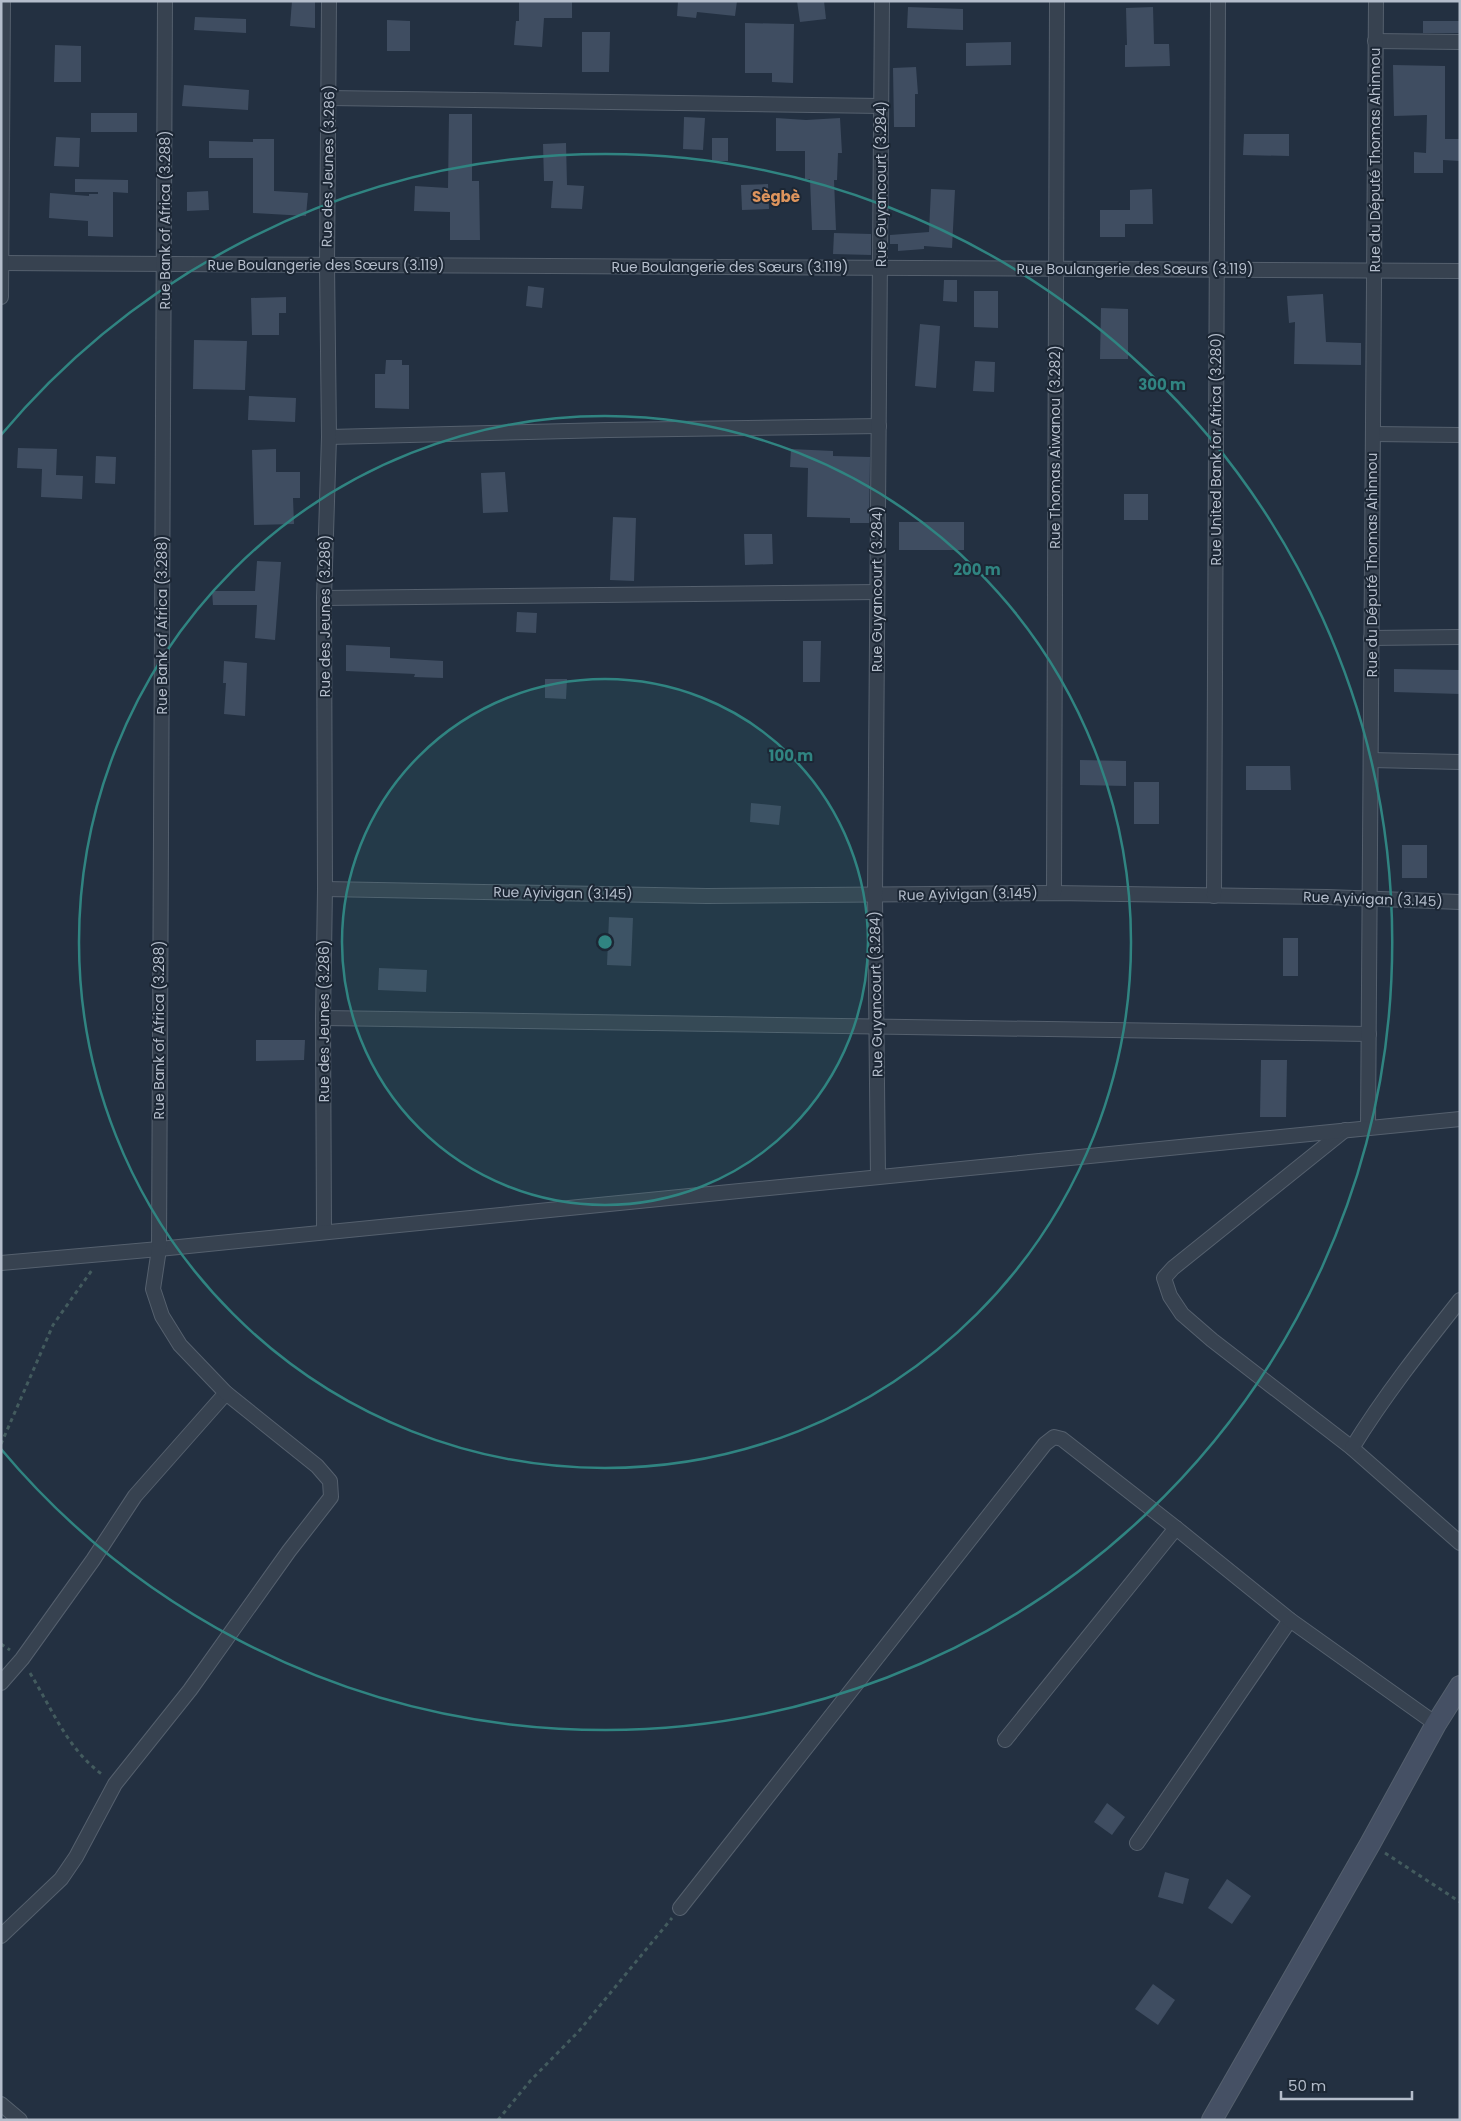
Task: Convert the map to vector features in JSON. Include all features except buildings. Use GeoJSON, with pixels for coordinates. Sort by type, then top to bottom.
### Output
{"type":"FeatureCollection","features":[{"type":"Feature","properties":{"kind":"street"},"geometry":{"type":"LineString","coordinates":[[1,297],[3,1]]}},
{"type":"Feature","properties":{"kind":"street","name":"Rue Bank of Africa (3.288)"},"geometry":{"type":"LineString","coordinates":[[1,1936],[61,1879],[76,1857],[116,1784],[190,1690],[331,1497],[330,1481],[317,1466],[226,1393],[180,1345],[162,1316],[153,1289],[159,1249],[165,1]]}},
{"type":"Feature","properties":{"kind":"street","name":"Rue des Jeunes (3.286)"},"geometry":{"type":"LineString","coordinates":[[324,1231],[322,1018],[326,889],[324,598],[328,437],[329,1]]}},
{"type":"Feature","properties":{"kind":"street","name":"Rue Guyancourt (3.284)"},"geometry":{"type":"LineString","coordinates":[[878,1176],[875,896],[882,1]]}},
{"type":"Feature","properties":{"kind":"street","name":"Rue Thomas Aiwanou (3.282)"},"geometry":{"type":"LineString","coordinates":[[1054,893],[1057,1]]}},
{"type":"Feature","properties":{"kind":"street","name":"Rue United Bank for Africa (3.280)"},"geometry":{"type":"LineString","coordinates":[[1214,896],[1218,1]]}},
{"type":"Feature","properties":{"kind":"street","name":"Rue du Député Thomas Ahinnou"},"geometry":{"type":"LineString","coordinates":[[1368,1128],[1376,1]]}},
{"type":"Feature","properties":{"kind":"street"},"geometry":{"type":"LineString","coordinates":[[1375,41],[1460,42]]}},
{"type":"Feature","properties":{"kind":"street"},"geometry":{"type":"LineString","coordinates":[[330,98],[881,106]]}},
{"type":"Feature","properties":{"kind":"street","name":"Rue Boulangerie des Sœurs (3.119)"},"geometry":{"type":"LineString","coordinates":[[1,263],[1460,271]]}},
{"type":"Feature","properties":{"kind":"street"},"geometry":{"type":"LineString","coordinates":[[328,437],[879,426]]}},
{"type":"Feature","properties":{"kind":"street"},"geometry":{"type":"LineString","coordinates":[[1373,434],[1460,435]]}},
{"type":"Feature","properties":{"kind":"street"},"geometry":{"type":"LineString","coordinates":[[324,598],[877,592]]}},
{"type":"Feature","properties":{"kind":"street"},"geometry":{"type":"LineString","coordinates":[[1371,638],[1460,637]]}},
{"type":"Feature","properties":{"kind":"street"},"geometry":{"type":"LineString","coordinates":[[1371,760],[1460,762]]}},
{"type":"Feature","properties":{"kind":"street","name":"Rue Ayivigan (3.145)"},"geometry":{"type":"LineString","coordinates":[[326,889],[707,896],[1054,893],[1326,897],[1460,902]]}},
{"type":"Feature","properties":{"kind":"street"},"geometry":{"type":"LineString","coordinates":[[322,1018],[1369,1034]]}},
{"type":"Feature","properties":{"kind":"street"},"geometry":{"type":"LineString","coordinates":[[1,1263],[159,1249],[324,1231],[1460,1119]]}},
{"type":"Feature","properties":{"kind":"street"},"geometry":{"type":"LineString","coordinates":[[1345,1130],[1172,1268],[1164,1278],[1170,1296],[1182,1314],[1212,1340],[1352,1448],[1460,1543]]}},
{"type":"Feature","properties":{"kind":"street"},"geometry":{"type":"LineString","coordinates":[[1352,1448],[1372,1415],[1460,1300]]}},
{"type":"Feature","properties":{"kind":"street"},"geometry":{"type":"LineString","coordinates":[[1,1683],[22,1659],[93,1560],[135,1496],[226,1393]]}},
{"type":"Feature","properties":{"kind":"street"},"geometry":{"type":"LineString","coordinates":[[680,1908],[1054,1437],[1062,1439],[1290,1620],[1436,1724]]}},
{"type":"Feature","properties":{"kind":"street"},"geometry":{"type":"LineString","coordinates":[[1005,1740],[1176,1528]]}},
{"type":"Feature","properties":{"kind":"street"},"geometry":{"type":"LineString","coordinates":[[1137,1843],[1290,1620]]}},
{"type":"Feature","properties":{"kind":"street"},"geometry":{"type":"LineString","coordinates":[[1212,2120],[1370,1844],[1436,1724],[1460,1686]]}},
{"type":"Feature","properties":{"kind":"street"},"geometry":{"type":"LineString","coordinates":[[1,2104],[20,2120]]}},
{"type":"Feature","properties":{"kind":"path"},"geometry":{"type":"LineString","coordinates":[[1,1444],[53,1325],[104,1253]]}},
{"type":"Feature","properties":{"kind":"path"},"geometry":{"type":"LineString","coordinates":[[22,1659],[69,1740],[88,1764],[116,1784]]}},
{"type":"Feature","properties":{"kind":"path"},"geometry":{"type":"LineString","coordinates":[[1370,1844],[1460,1902]]}},
{"type":"Feature","properties":{"kind":"path"},"geometry":{"type":"LineString","coordinates":[[498,2120],[531,2080],[580,2032],[680,1908]]}},
{"type":"Feature","properties":{"kind":"district","name":"Sègbè"},"geometry":{"type":"Point","coordinates":[776,196]}}]}
